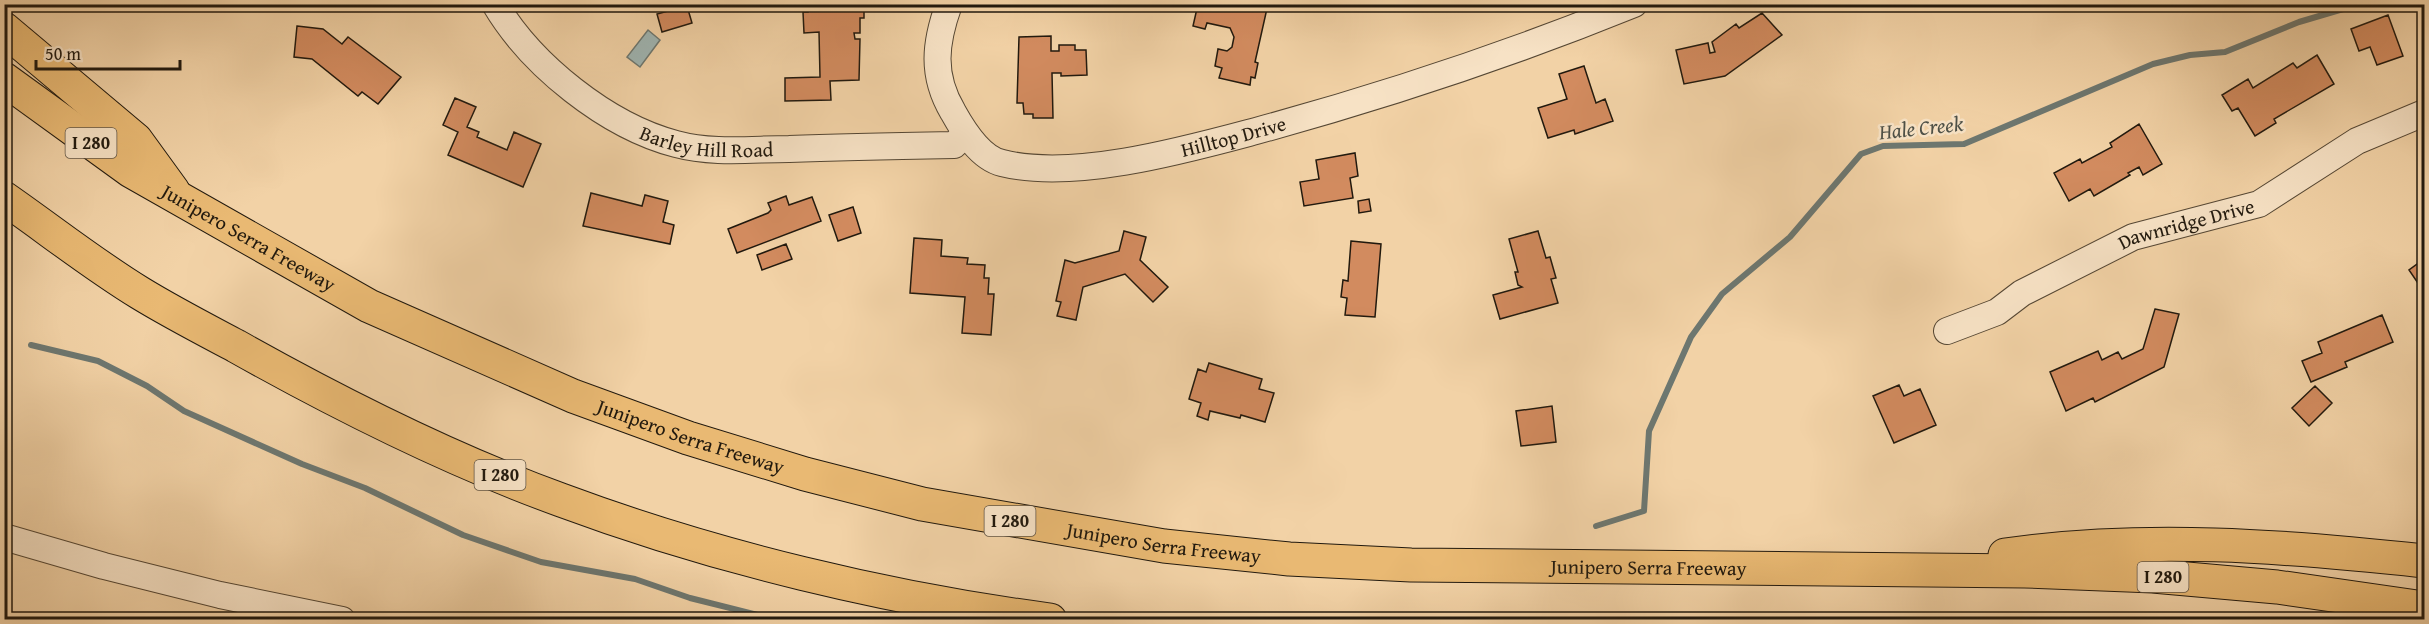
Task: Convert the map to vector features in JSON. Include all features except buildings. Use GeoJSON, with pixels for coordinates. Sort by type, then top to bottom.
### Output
{"type":"FeatureCollection","features":[{"type":"Feature","properties":{"kind":"highway"},"geometry":{"type":"LineString","coordinates":[[4,29],[136,140],[181,202]]}},
{"type":"Feature","properties":{"kind":"highway","name":"Junipero Serra Freeway"},"geometry":{"type":"LineString","coordinates":[[4,78],[131,171],[181,202],[369,306],[573,396],[688,438],[805,474],[922,504],[1164,546],[1288,559],[1517,567],[2025,571],[2153,576],[2277,587],[2424,608]]}},
{"type":"Feature","properties":{"kind":"highway","name":"I 280"},"geometry":{"type":"LineString","coordinates":[[4,198],[140,293],[335,401],[442,451],[562,501],[681,539],[801,572],[928,601],[1050,620]]}},
{"type":"Feature","properties":{"kind":"highway"},"geometry":{"type":"LineString","coordinates":[[1900,570],[2035,551],[2138,543],[2282,548],[2424,561]]}},
{"type":"Feature","properties":{"kind":"street","name":"Barley Hill Road"},"geometry":{"type":"LineString","coordinates":[[495,4],[502,17],[542,63],[577,95],[619,119],[674,144],[720,150],[954,145],[965,134]]}},
{"type":"Feature","properties":{"kind":"street","name":"Hilltop Drive"},"geometry":{"type":"LineString","coordinates":[[949,4],[939,32],[935,58],[939,81],[946,101],[965,134],[1000,163],[1038,168],[1118,163],[1200,146],[1340,108],[1554,36],[1634,4]]}},
{"type":"Feature","properties":{"kind":"street","name":"Dawnridge Drive"},"geometry":{"type":"LineString","coordinates":[[1947,331],[1997,312],[2022,292],[2133,237],[2259,204],[2357,141],[2424,113]]}},
{"type":"Feature","properties":{"kind":"street"},"geometry":{"type":"LineString","coordinates":[[4,537],[60,554],[220,595],[342,620]]}},
{"type":"Feature","properties":{"kind":"water"},"geometry":{"type":"Polygon","coordinates":[[[648,30],[660,40],[640,67],[627,57],[648,30]]]}},
{"type":"Feature","properties":{"kind":"waterway","name":"Hale Creek"},"geometry":{"type":"LineString","coordinates":[[1596,526],[1644,511],[1649,431],[1691,337],[1722,294],[1790,237],[1861,154],[1883,146],[1964,144],[2153,64],[2190,55],[2225,52],[2299,22],[2360,4]]}},
{"type":"Feature","properties":{"kind":"waterway","name":"Hale Creek"},"geometry":{"type":"LineString","coordinates":[[2419,4],[2424,5]]}},
{"type":"Feature","properties":{"kind":"waterway"},"geometry":{"type":"LineString","coordinates":[[31,345],[98,361],[147,386],[184,411],[302,464],[365,488],[463,535],[541,562],[635,579],[690,598],[778,620]]}}]}
